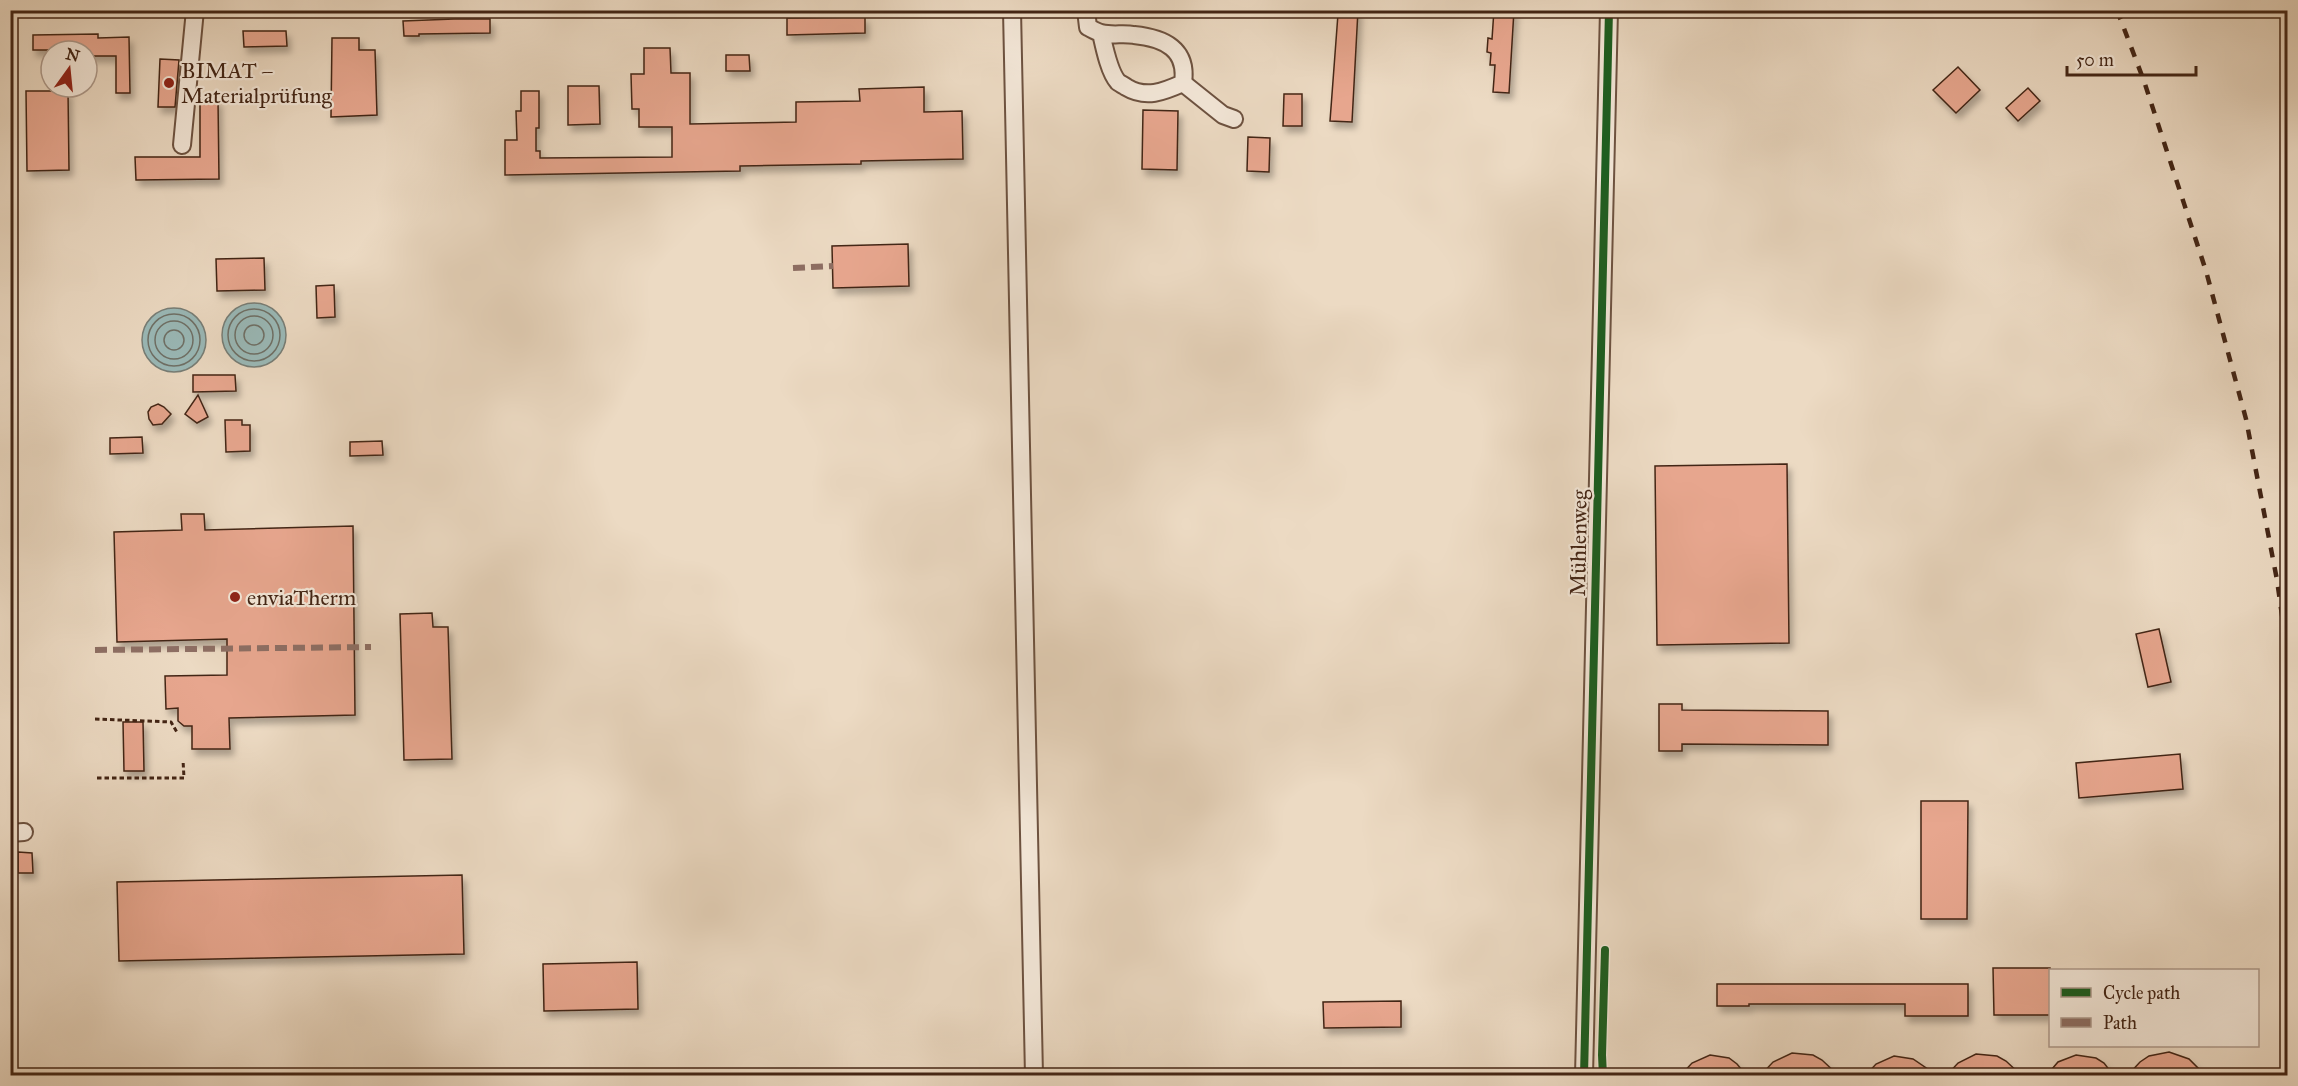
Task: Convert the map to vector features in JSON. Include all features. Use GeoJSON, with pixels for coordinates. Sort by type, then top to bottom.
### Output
{"type":"FeatureCollection","features":[{"type":"Feature","properties":{"kind":"street"},"geometry":{"type":"LineString","coordinates":[[182,145],[195,10]]}},
{"type":"Feature","properties":{"kind":"street"},"geometry":{"type":"LineString","coordinates":[[1012,10],[1034,1076]]}},
{"type":"Feature","properties":{"kind":"street"},"geometry":{"type":"LineString","coordinates":[[1086,10],[1088,27],[1101,33],[1156,39],[1177,51],[1185,69],[1183,83]]}},
{"type":"Feature","properties":{"kind":"street","name":"Mühlenweg"},"geometry":{"type":"LineString","coordinates":[[1584,1076],[1609,10]]}},
{"type":"Feature","properties":{"kind":"street"},"geometry":{"type":"LineString","coordinates":[[1101,33],[1107,56],[1118,82],[1134,92],[1151,95],[1183,83]]}},
{"type":"Feature","properties":{"kind":"street"},"geometry":{"type":"LineString","coordinates":[[1183,83],[1223,115],[1234,119]]}},
{"type":"Feature","properties":{"kind":"path"},"geometry":{"type":"LineString","coordinates":[[95,719],[171,722],[178,734]]}},
{"type":"Feature","properties":{"kind":"path"},"geometry":{"type":"LineString","coordinates":[[97,778],[184,778],[183,760]]}},
{"type":"Feature","properties":{"kind":"water"},"geometry":{"type":"Polygon","coordinates":[[[248,303],[260,303],[277,312],[284,323],[286,335],[284,347],[277,358],[260,367],[248,367],[236,362],[227,353],[222,341],[222,329],[227,317],[236,308],[248,303]]]}},
{"type":"Feature","properties":{"kind":"water"},"geometry":{"type":"Polygon","coordinates":[[[168,308],[180,308],[197,317],[204,328],[206,340],[204,352],[197,363],[180,372],[168,372],[156,367],[147,358],[142,346],[142,334],[147,322],[156,313],[168,308]]]}},
{"type":"Feature","properties":{"kind":"building"},"geometry":{"type":"Polygon","coordinates":[[[1340,10],[1358,10],[1352,122],[1330,121],[1340,10]]]}},
{"type":"Feature","properties":{"kind":"building"},"geometry":{"type":"Polygon","coordinates":[[[1494,10],[1514,10],[1509,93],[1493,92],[1495,65],[1490,65],[1491,53],[1487,52],[1488,38],[1492,39],[1494,10]]]}},
{"type":"Feature","properties":{"kind":"building"},"geometry":{"type":"Polygon","coordinates":[[[865,17],[865,33],[787,35],[787,18],[865,17]]]}},
{"type":"Feature","properties":{"kind":"building"},"geometry":{"type":"Polygon","coordinates":[[[490,19],[490,33],[404,36],[403,21],[490,19]]]}},
{"type":"Feature","properties":{"kind":"building"},"geometry":{"type":"Polygon","coordinates":[[[243,31],[286,31],[287,46],[244,47],[243,31]]]}},
{"type":"Feature","properties":{"kind":"building"},"geometry":{"type":"Polygon","coordinates":[[[98,34],[98,38],[129,37],[130,93],[116,93],[116,56],[99,56],[99,39],[39,39],[39,50],[33,50],[33,35],[98,34]]]}},
{"type":"Feature","properties":{"kind":"building"},"geometry":{"type":"Polygon","coordinates":[[[332,38],[359,38],[359,50],[375,50],[377,115],[331,117],[332,38]]]}},
{"type":"Feature","properties":{"kind":"building"},"geometry":{"type":"Polygon","coordinates":[[[644,48],[670,48],[671,73],[690,73],[690,124],[796,122],[796,102],[860,101],[859,89],[924,87],[924,112],[962,111],[963,159],[740,166],[740,171],[505,175],[505,140],[517,140],[516,111],[521,111],[521,91],[539,91],[539,128],[536,128],[536,151],[540,151],[540,158],[672,157],[672,127],[639,127],[639,109],[632,109],[631,74],[644,74],[644,48]]]}},
{"type":"Feature","properties":{"kind":"building"},"geometry":{"type":"Polygon","coordinates":[[[726,55],[749,55],[750,71],[726,71],[726,55]]]}},
{"type":"Feature","properties":{"kind":"building","name":"BIMAT – Materialprüfung"},"geometry":{"type":"Polygon","coordinates":[[[160,59],[179,60],[175,107],[158,107],[160,59]]]}},
{"type":"Feature","properties":{"kind":"building"},"geometry":{"type":"Polygon","coordinates":[[[1958,67],[1980,90],[1956,113],[1933,90],[1958,67]]]}},
{"type":"Feature","properties":{"kind":"building"},"geometry":{"type":"Polygon","coordinates":[[[568,86],[599,86],[600,124],[568,125],[568,86]]]}},
{"type":"Feature","properties":{"kind":"building"},"geometry":{"type":"Polygon","coordinates":[[[2028,88],[2040,101],[2018,121],[2006,108],[2028,88]]]}},
{"type":"Feature","properties":{"kind":"building"},"geometry":{"type":"Polygon","coordinates":[[[26,91],[39,91],[39,99],[68,99],[69,170],[27,171],[26,91]]]}},
{"type":"Feature","properties":{"kind":"building"},"geometry":{"type":"Polygon","coordinates":[[[1284,94],[1302,94],[1302,126],[1283,126],[1284,94]]]}},
{"type":"Feature","properties":{"kind":"building"},"geometry":{"type":"Polygon","coordinates":[[[200,100],[218,100],[219,179],[136,180],[135,157],[200,157],[200,100]]]}},
{"type":"Feature","properties":{"kind":"building"},"geometry":{"type":"Polygon","coordinates":[[[1143,110],[1178,111],[1177,170],[1142,169],[1143,110]]]}},
{"type":"Feature","properties":{"kind":"building"},"geometry":{"type":"Polygon","coordinates":[[[1248,137],[1270,138],[1269,172],[1247,171],[1248,137]]]}},
{"type":"Feature","properties":{"kind":"building"},"geometry":{"type":"Polygon","coordinates":[[[908,244],[909,286],[833,288],[832,246],[908,244]]]}},
{"type":"Feature","properties":{"kind":"building"},"geometry":{"type":"Polygon","coordinates":[[[264,258],[265,290],[217,291],[216,259],[264,258]]]}},
{"type":"Feature","properties":{"kind":"building"},"geometry":{"type":"Polygon","coordinates":[[[334,285],[335,317],[317,318],[316,286],[334,285]]]}},
{"type":"Feature","properties":{"kind":"building"},"geometry":{"type":"Polygon","coordinates":[[[193,375],[235,375],[236,391],[193,392],[193,375]]]}},
{"type":"Feature","properties":{"kind":"building"},"geometry":{"type":"Polygon","coordinates":[[[198,395],[208,417],[197,423],[185,414],[198,395]]]}},
{"type":"Feature","properties":{"kind":"building"},"geometry":{"type":"Polygon","coordinates":[[[158,404],[171,414],[162,424],[153,425],[148,412],[151,407],[158,404]]]}},
{"type":"Feature","properties":{"kind":"building"},"geometry":{"type":"Polygon","coordinates":[[[225,420],[242,420],[242,425],[250,425],[250,451],[226,452],[225,420]]]}},
{"type":"Feature","properties":{"kind":"building"},"geometry":{"type":"Polygon","coordinates":[[[142,437],[143,453],[110,454],[110,438],[142,437]]]}},
{"type":"Feature","properties":{"kind":"building"},"geometry":{"type":"Polygon","coordinates":[[[382,441],[383,455],[350,456],[350,442],[382,441]]]}},
{"type":"Feature","properties":{"kind":"building"},"geometry":{"type":"Polygon","coordinates":[[[1787,464],[1789,643],[1657,645],[1655,466],[1787,464]]]}},
{"type":"Feature","properties":{"kind":"building","name":"enviaTherm"},"geometry":{"type":"Polygon","coordinates":[[[181,514],[204,514],[205,530],[353,526],[355,715],[229,718],[230,749],[192,749],[192,726],[184,726],[178,721],[178,708],[166,709],[165,676],[227,675],[227,639],[117,642],[114,532],[182,530],[181,514]]]}},
{"type":"Feature","properties":{"kind":"building"},"geometry":{"type":"Polygon","coordinates":[[[432,613],[433,627],[448,627],[452,759],[404,760],[400,614],[432,613]]]}},
{"type":"Feature","properties":{"kind":"building"},"geometry":{"type":"Polygon","coordinates":[[[2159,629],[2171,682],[2148,687],[2136,634],[2159,629]]]}},
{"type":"Feature","properties":{"kind":"building"},"geometry":{"type":"Polygon","coordinates":[[[1659,704],[1682,704],[1682,710],[1828,711],[1828,745],[1682,744],[1682,751],[1659,751],[1659,704]]]}},
{"type":"Feature","properties":{"kind":"building"},"geometry":{"type":"Polygon","coordinates":[[[123,722],[143,722],[144,771],[124,771],[123,722]]]}},
{"type":"Feature","properties":{"kind":"building"},"geometry":{"type":"Polygon","coordinates":[[[2180,754],[2183,789],[2079,798],[2076,763],[2180,754]]]}},
{"type":"Feature","properties":{"kind":"building"},"geometry":{"type":"Polygon","coordinates":[[[1921,801],[1968,801],[1967,919],[1921,919],[1921,801]]]}},
{"type":"Feature","properties":{"kind":"building"},"geometry":{"type":"Polygon","coordinates":[[[18,852],[32,853],[33,873],[18,873],[18,852]]]}},
{"type":"Feature","properties":{"kind":"building"},"geometry":{"type":"Polygon","coordinates":[[[462,875],[464,954],[119,961],[117,882],[462,875]]]}},
{"type":"Feature","properties":{"kind":"building"},"geometry":{"type":"Polygon","coordinates":[[[637,962],[638,1009],[544,1011],[543,964],[637,962]]]}},
{"type":"Feature","properties":{"kind":"building"},"geometry":{"type":"Polygon","coordinates":[[[1993,968],[2050,968],[2049,1015],[1994,1015],[1993,968]]]}},
{"type":"Feature","properties":{"kind":"building"},"geometry":{"type":"Polygon","coordinates":[[[1717,984],[1968,984],[1968,1016],[1905,1016],[1905,1004],[1717,1006],[1717,984]]]}},
{"type":"Feature","properties":{"kind":"building"},"geometry":{"type":"Polygon","coordinates":[[[1401,1001],[1401,1027],[1324,1028],[1323,1002],[1401,1001]]]}},
{"type":"Feature","properties":{"kind":"building"},"geometry":{"type":"Polygon","coordinates":[[[2169,1052],[2189,1059],[2206,1076],[2127,1076],[2149,1056],[2169,1052]]]}},
{"type":"Feature","properties":{"kind":"building"},"geometry":{"type":"Polygon","coordinates":[[[1792,1053],[1813,1055],[1839,1076],[1760,1076],[1773,1062],[1792,1053]]]}},
{"type":"Feature","properties":{"kind":"building"},"geometry":{"type":"Polygon","coordinates":[[[1976,1054],[1997,1056],[2022,1076],[1946,1076],[1958,1063],[1976,1054]]]}},
{"type":"Feature","properties":{"kind":"building"},"geometry":{"type":"Polygon","coordinates":[[[1710,1055],[1729,1058],[1747,1076],[1680,1076],[1692,1063],[1710,1055]]]}},
{"type":"Feature","properties":{"kind":"building"},"geometry":{"type":"Polygon","coordinates":[[[2076,1055],[2096,1058],[2104,1063],[2114,1076],[2046,1076],[2058,1062],[2076,1055]]]}},
{"type":"Feature","properties":{"kind":"building"},"geometry":{"type":"Polygon","coordinates":[[[1894,1056],[1913,1059],[1938,1076],[1865,1076],[1876,1064],[1894,1056]]]}},
{"type":"Feature","properties":{"kind":"railway"},"geometry":{"type":"LineString","coordinates":[[2117,10],[2144,81],[2206,271],[2246,419],[2277,580],[2288,658]]}},
{"type":"Feature","properties":{"kind":"marked path"},"geometry":{"type":"LineString","coordinates":[[793,268],[833,266]]}},
{"type":"Feature","properties":{"kind":"marked path"},"geometry":{"type":"LineString","coordinates":[[95,650],[371,647]]}},
{"type":"Feature","properties":{"kind":"cycle path"},"geometry":{"type":"LineString","coordinates":[[1584,1076],[1609,10]]}},
{"type":"Feature","properties":{"kind":"cycle path"},"geometry":{"type":"LineString","coordinates":[[1603,1076],[1605,950]]}},
{"type":"Feature","properties":{"kind":"place","name":"BIMAT – Materialprüfung"},"geometry":{"type":"Point","coordinates":[169,83]}},
{"type":"Feature","properties":{"kind":"place","name":"enviaTherm"},"geometry":{"type":"Point","coordinates":[235,597]}}]}
